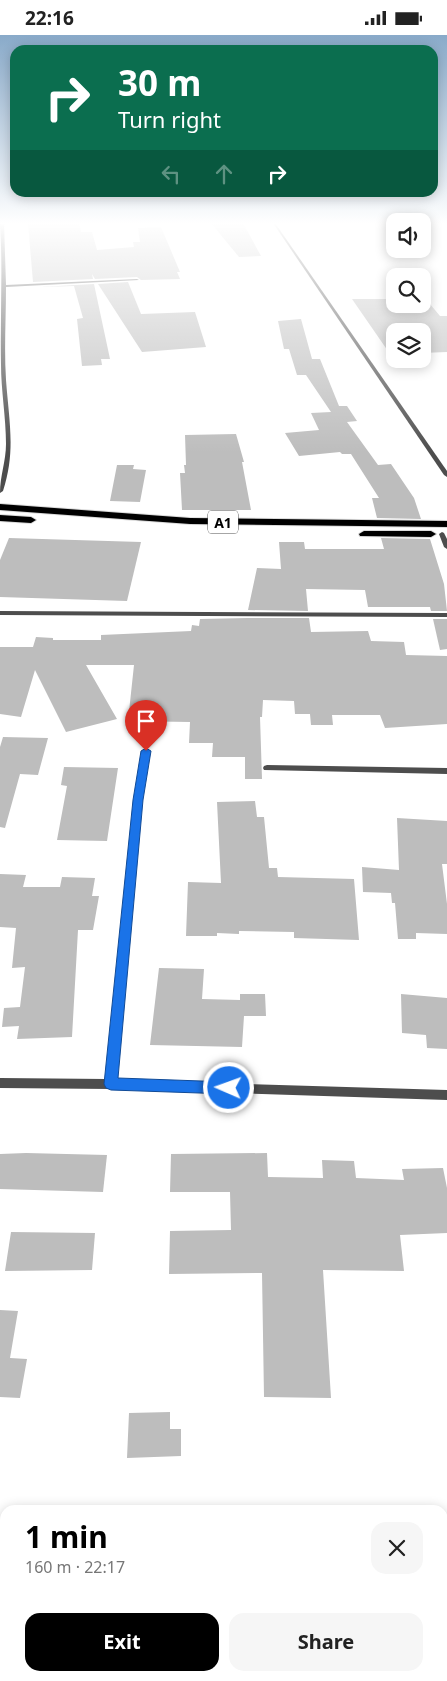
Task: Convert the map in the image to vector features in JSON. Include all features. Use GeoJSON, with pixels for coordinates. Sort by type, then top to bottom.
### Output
{"type":"FeatureCollection","features":[{"type":"Feature","properties":{"kind":"highway","name":"A1"},"geometry":{"type":"LineString","coordinates":[[0,507],[190,521],[447,524]]}},
{"type":"Feature","properties":{"kind":"highway","name":"A1"},"geometry":{"type":"LineString","coordinates":[[0,518],[184,530],[313,533]]}},
{"type":"Feature","properties":{"kind":"highway"},"geometry":{"type":"LineString","coordinates":[[339,534],[444,534]]}},
{"type":"Feature","properties":{"kind":"street"},"geometry":{"type":"LineString","coordinates":[[0,491],[9,454],[9,417],[3,368],[5,300]]}},
{"type":"Feature","properties":{"kind":"street"},"geometry":{"type":"LineString","coordinates":[[327,300],[447,475]]}},
{"type":"Feature","properties":{"kind":"street"},"geometry":{"type":"LineString","coordinates":[[444,534],[447,547]]}},
{"type":"Feature","properties":{"kind":"street"},"geometry":{"type":"LineString","coordinates":[[0,613],[447,615]]}},
{"type":"Feature","properties":{"kind":"street"},"geometry":{"type":"LineString","coordinates":[[111,1084],[138,800],[146,751]]}},
{"type":"Feature","properties":{"kind":"street"},"geometry":{"type":"LineString","coordinates":[[268,768],[447,771]]}},
{"type":"Feature","properties":{"kind":"street"},"geometry":{"type":"LineString","coordinates":[[0,1083],[111,1084],[447,1095]]}},
{"type":"Feature","properties":{"kind":"building"},"geometry":{"type":"Polygon","coordinates":[[[78,300],[97,300],[110,359],[101,359],[102,365],[82,366],[77,319],[83,318],[78,300]]]}},
{"type":"Feature","properties":{"kind":"building"},"geometry":{"type":"Polygon","coordinates":[[[108,300],[135,300],[141,314],[195,312],[206,347],[142,352],[108,300]]]}},
{"type":"Feature","properties":{"kind":"building"},"geometry":{"type":"Polygon","coordinates":[[[353,300],[386,300],[386,313],[431,313],[431,305],[440,316],[447,316],[447,352],[431,353],[431,323],[386,323],[386,348],[353,300]]]}},
{"type":"Feature","properties":{"kind":"building"},"geometry":{"type":"Polygon","coordinates":[[[301,319],[312,359],[320,359],[339,406],[347,406],[357,421],[347,422],[378,465],[391,464],[414,498],[421,519],[377,518],[372,498],[379,498],[351,454],[342,454],[340,452],[299,456],[285,433],[319,430],[311,413],[331,412],[306,375],[297,375],[289,349],[284,349],[278,321],[301,319]]]}},
{"type":"Feature","properties":{"kind":"building"},"geometry":{"type":"Polygon","coordinates":[[[236,434],[244,462],[242,462],[251,510],[182,510],[180,473],[185,473],[185,435],[236,434]]]}},
{"type":"Feature","properties":{"kind":"building"},"geometry":{"type":"Polygon","coordinates":[[[117,465],[134,465],[133,469],[146,470],[140,502],[110,501],[117,465]]]}},
{"type":"Feature","properties":{"kind":"building"},"geometry":{"type":"Polygon","coordinates":[[[9,538],[141,542],[127,601],[0,597],[0,560],[9,538]]]}},
{"type":"Feature","properties":{"kind":"building"},"geometry":{"type":"Polygon","coordinates":[[[381,538],[430,539],[444,584],[447,611],[431,611],[430,607],[368,607],[365,590],[306,589],[308,611],[248,610],[257,568],[281,569],[279,542],[304,542],[305,549],[384,549],[381,538]]]}},
{"type":"Feature","properties":{"kind":"building"},"geometry":{"type":"Polygon","coordinates":[[[309,618],[311,632],[368,631],[371,641],[404,642],[406,655],[447,656],[447,724],[385,728],[380,715],[332,715],[333,725],[311,725],[310,714],[295,714],[294,701],[263,700],[262,717],[260,717],[262,779],[245,779],[245,757],[212,757],[213,743],[189,743],[190,722],[128,721],[134,665],[86,665],[117,719],[66,732],[35,670],[21,717],[0,714],[0,647],[33,647],[36,637],[53,638],[53,640],[101,640],[101,635],[191,631],[192,625],[199,626],[200,619],[309,618]]]}},
{"type":"Feature","properties":{"kind":"building"},"geometry":{"type":"Polygon","coordinates":[[[433,619],[447,619],[447,649],[440,650],[433,619]]]}},
{"type":"Feature","properties":{"kind":"building"},"geometry":{"type":"Polygon","coordinates":[[[3,737],[48,738],[38,775],[20,774],[5,828],[0,827],[0,747],[3,737]]]}},
{"type":"Feature","properties":{"kind":"building"},"geometry":{"type":"Polygon","coordinates":[[[64,767],[118,768],[107,841],[57,840],[67,786],[61,785],[64,767]]]}},
{"type":"Feature","properties":{"kind":"building"},"geometry":{"type":"Polygon","coordinates":[[[255,801],[257,817],[264,817],[269,868],[277,868],[278,877],[354,879],[359,940],[294,938],[294,932],[239,931],[239,934],[217,933],[217,936],[186,936],[188,882],[221,883],[217,802],[255,801]]]}},
{"type":"Feature","properties":{"kind":"building"},"geometry":{"type":"Polygon","coordinates":[[[397,818],[447,821],[447,864],[442,864],[447,904],[447,934],[416,933],[416,939],[398,939],[395,903],[392,903],[391,893],[363,892],[362,867],[399,870],[397,818]]]}},
{"type":"Feature","properties":{"kind":"building"},"geometry":{"type":"Polygon","coordinates":[[[0,874],[26,875],[23,887],[60,887],[62,877],[95,878],[92,896],[99,896],[93,930],[78,930],[72,1037],[17,1039],[19,1026],[2,1027],[4,1008],[20,1007],[25,967],[12,968],[16,928],[0,927],[0,874]]]}},
{"type":"Feature","properties":{"kind":"building"},"geometry":{"type":"Polygon","coordinates":[[[159,968],[204,969],[202,999],[240,1000],[240,994],[265,994],[266,1016],[244,1016],[242,1047],[150,1045],[159,968]]]}},
{"type":"Feature","properties":{"kind":"building"},"geometry":{"type":"Polygon","coordinates":[[[401,994],[447,998],[447,1049],[427,1048],[426,1035],[402,1033],[401,994]]]}},
{"type":"Feature","properties":{"kind":"building"},"geometry":{"type":"Polygon","coordinates":[[[267,1153],[268,1177],[323,1178],[322,1160],[354,1161],[356,1178],[404,1180],[402,1169],[443,1168],[447,1188],[447,1233],[400,1235],[404,1271],[323,1270],[331,1398],[264,1397],[262,1273],[169,1274],[170,1231],[231,1230],[230,1192],[170,1192],[171,1154],[267,1153]]]}},
{"type":"Feature","properties":{"kind":"building"},"geometry":{"type":"Polygon","coordinates":[[[0,1154],[107,1155],[103,1192],[0,1189],[0,1154]]]}},
{"type":"Feature","properties":{"kind":"building"},"geometry":{"type":"Polygon","coordinates":[[[11,1232],[95,1233],[92,1270],[5,1271],[11,1232]]]}},
{"type":"Feature","properties":{"kind":"building"},"geometry":{"type":"Polygon","coordinates":[[[0,1310],[18,1311],[10,1358],[27,1359],[20,1398],[0,1397],[0,1310]]]}},
{"type":"Feature","properties":{"kind":"building"},"geometry":{"type":"Polygon","coordinates":[[[170,1412],[170,1429],[181,1429],[181,1456],[127,1458],[129,1413],[170,1412]]]}},
{"type":"Feature","properties":{"kind":"route"},"geometry":{"type":"LineString","coordinates":[[146,751],[138,800],[111,1084],[229,1088]]}}]}
